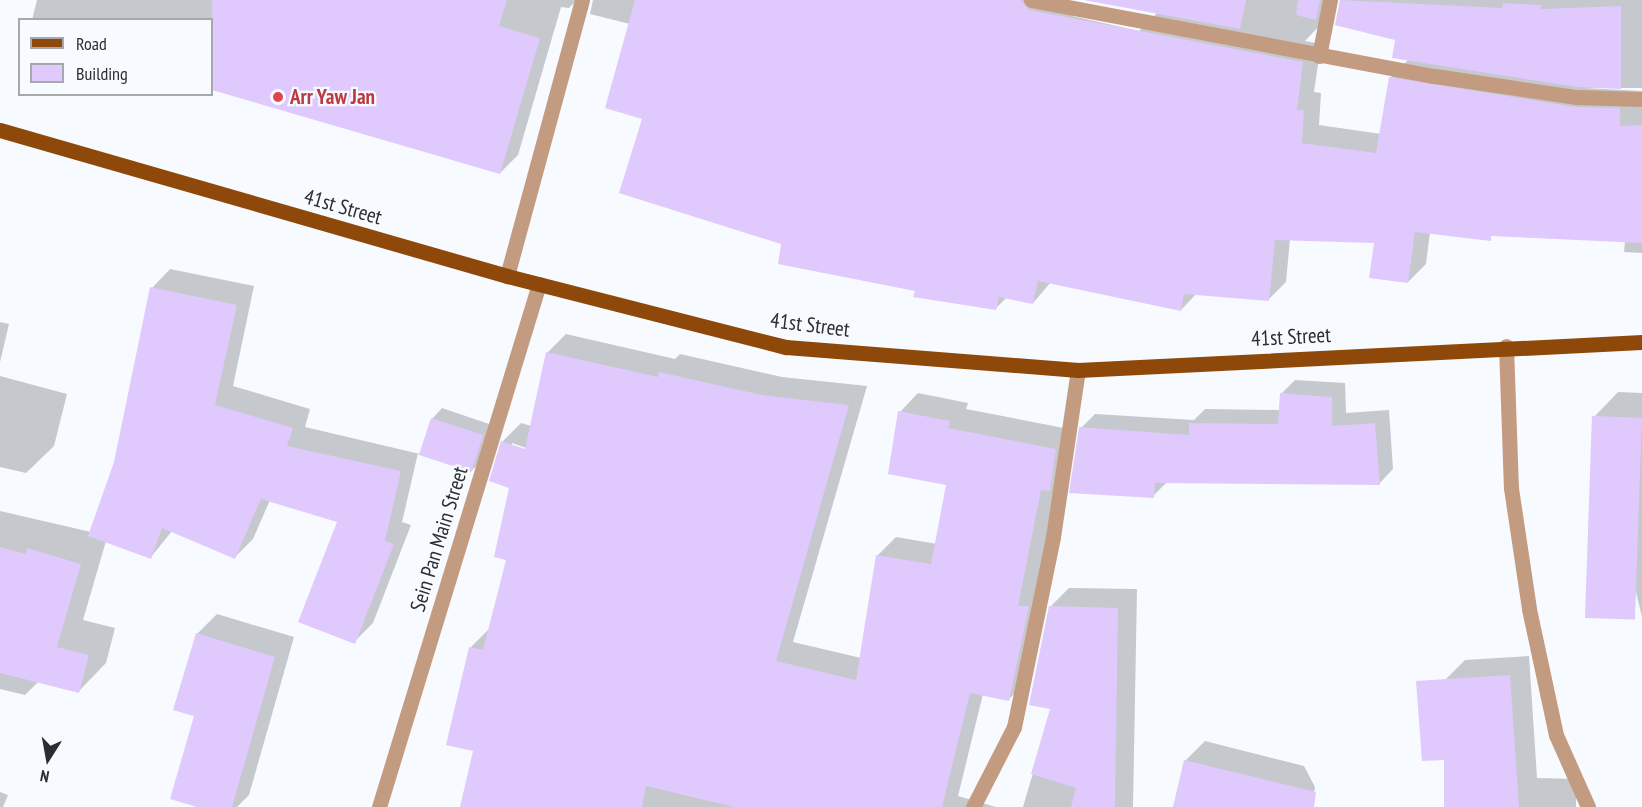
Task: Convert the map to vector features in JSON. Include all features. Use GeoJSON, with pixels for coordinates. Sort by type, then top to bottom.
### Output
{"type":"FeatureCollection","features":[{"type":"Feature","properties":{"kind":"main road","name":"41st Street"},"geometry":{"type":"LineString","coordinates":[[0,130],[507,276],[786,347],[1078,370],[1506,346],[1642,342]]}},
{"type":"Feature","properties":{"kind":"street"},"geometry":{"type":"LineString","coordinates":[[507,276],[582,0]]}},
{"type":"Feature","properties":{"kind":"street"},"geometry":{"type":"LineString","coordinates":[[1030,0],[1319,56],[1576,97],[1642,99]]}},
{"type":"Feature","properties":{"kind":"street"},"geometry":{"type":"LineString","coordinates":[[1319,56],[1330,0]]}},
{"type":"Feature","properties":{"kind":"street","name":"Sein Pan Main Street"},"geometry":{"type":"LineString","coordinates":[[380,807],[539,284]]}},
{"type":"Feature","properties":{"kind":"street"},"geometry":{"type":"LineString","coordinates":[[1506,346],[1511,488],[1529,609],[1556,735],[1588,807]]}},
{"type":"Feature","properties":{"kind":"street"},"geometry":{"type":"LineString","coordinates":[[974,807],[1014,727],[1053,537],[1078,370]]}},
{"type":"Feature","properties":{"kind":"building"},"geometry":{"type":"Polygon","coordinates":[[[212,0],[507,0],[499,26],[540,38],[500,174],[213,90],[212,0]]]}},
{"type":"Feature","properties":{"kind":"building"},"geometry":{"type":"Polygon","coordinates":[[[635,0],[1021,0],[1029,10],[1303,62],[1297,110],[1304,110],[1302,143],[1376,153],[1389,77],[1575,107],[1620,108],[1620,126],[1642,125],[1642,243],[1491,236],[1491,241],[1415,232],[1408,283],[1369,278],[1374,243],[1275,240],[1269,301],[1184,294],[1181,311],[1038,281],[1033,304],[999,297],[996,310],[913,297],[915,291],[778,264],[781,244],[619,193],[642,119],[605,108],[635,0]]]}},
{"type":"Feature","properties":{"kind":"building"},"geometry":{"type":"Polygon","coordinates":[[[1084,0],[1246,0],[1240,29],[1084,0]]]}},
{"type":"Feature","properties":{"kind":"building"},"geometry":{"type":"Polygon","coordinates":[[[1298,0],[1320,0],[1316,20],[1296,15],[1298,0]]]}},
{"type":"Feature","properties":{"kind":"building"},"geometry":{"type":"Polygon","coordinates":[[[1340,0],[1502,8],[1503,3],[1541,5],[1541,9],[1621,6],[1621,89],[1577,87],[1392,58],[1395,40],[1335,25],[1340,0]]]}},
{"type":"Feature","properties":{"kind":"building"},"geometry":{"type":"Polygon","coordinates":[[[150,287],[237,305],[215,405],[293,428],[287,446],[401,471],[385,541],[394,544],[355,644],[298,622],[337,522],[261,499],[235,559],[162,528],[151,559],[88,536],[114,462],[150,287]]]}},
{"type":"Feature","properties":{"kind":"building"},"geometry":{"type":"Polygon","coordinates":[[[546,352],[658,377],[659,372],[762,395],[849,405],[776,661],[856,680],[876,555],[931,564],[946,485],[888,474],[898,411],[950,421],[948,428],[1056,449],[1050,491],[1041,490],[1018,606],[1029,606],[1009,701],[970,693],[942,807],[734,807],[646,786],[642,807],[460,807],[473,751],[446,745],[469,647],[483,650],[506,560],[494,557],[509,488],[489,481],[501,441],[525,449],[546,352]]]}},
{"type":"Feature","properties":{"kind":"building"},"geometry":{"type":"Polygon","coordinates":[[[1280,393],[1332,397],[1332,426],[1375,423],[1380,485],[1155,483],[1154,498],[1069,493],[1079,427],[1189,435],[1189,423],[1278,424],[1280,393]]]}},
{"type":"Feature","properties":{"kind":"building"},"geometry":{"type":"Polygon","coordinates":[[[1592,416],[1642,418],[1635,620],[1585,618],[1592,416]]]}},
{"type":"Feature","properties":{"kind":"building"},"geometry":{"type":"Polygon","coordinates":[[[431,418],[483,435],[471,472],[419,455],[431,418]]]}},
{"type":"Feature","properties":{"kind":"building"},"geometry":{"type":"Polygon","coordinates":[[[0,547],[26,554],[27,548],[81,564],[57,647],[89,655],[79,693],[0,673],[0,547]]]}},
{"type":"Feature","properties":{"kind":"building"},"geometry":{"type":"Polygon","coordinates":[[[1049,606],[1118,608],[1115,807],[1071,807],[1076,788],[1031,774],[1050,709],[1029,705],[1049,606]]]}},
{"type":"Feature","properties":{"kind":"building"},"geometry":{"type":"Polygon","coordinates":[[[196,633],[275,657],[232,807],[197,807],[170,799],[194,716],[173,710],[196,633]]]}},
{"type":"Feature","properties":{"kind":"building"},"geometry":{"type":"Polygon","coordinates":[[[1510,675],[1519,807],[1444,807],[1444,760],[1422,761],[1416,681],[1510,675]]]}},
{"type":"Feature","properties":{"kind":"building"},"geometry":{"type":"Polygon","coordinates":[[[1184,760],[1316,792],[1314,807],[1173,807],[1184,760]]]}},
{"type":"Feature","properties":{"kind":"place","name":"Arr Yaw Jan"},"geometry":{"type":"Point","coordinates":[278,97]}}]}
